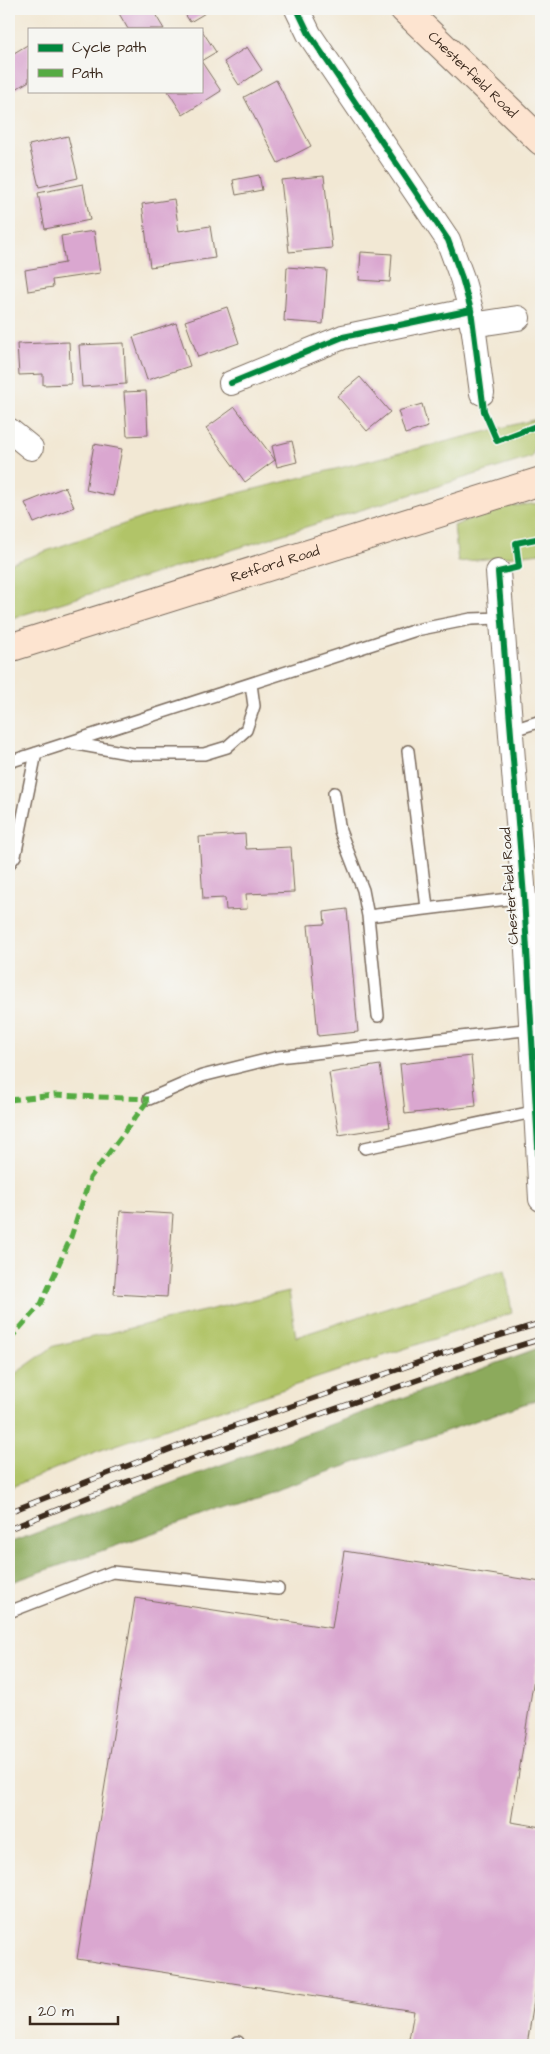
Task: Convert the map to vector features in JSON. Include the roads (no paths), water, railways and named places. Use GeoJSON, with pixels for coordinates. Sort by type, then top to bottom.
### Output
{"type":"FeatureCollection","features":[{"type":"Feature","properties":{"kind":"main road","name":"Chesterfield Road"},"geometry":{"type":"LineString","coordinates":[[404,9],[541,141]]}},
{"type":"Feature","properties":{"kind":"main road","name":"Retford Road"},"geometry":{"type":"LineString","coordinates":[[9,648],[541,481]]}},
{"type":"Feature","properties":{"kind":"street"},"geometry":{"type":"LineString","coordinates":[[297,9],[309,34],[448,240],[462,278],[472,317],[482,393]]}},
{"type":"Feature","properties":{"kind":"street"},"geometry":{"type":"LineString","coordinates":[[231,383],[344,337],[472,317],[518,318]]}},
{"type":"Feature","properties":{"kind":"street"},"geometry":{"type":"LineString","coordinates":[[9,430],[31,448]]}},
{"type":"Feature","properties":{"kind":"street","name":"Chesterfield Road"},"geometry":{"type":"LineString","coordinates":[[498,572],[524,897],[541,1199]]}},
{"type":"Feature","properties":{"kind":"lane"},"geometry":{"type":"LineString","coordinates":[[9,762],[416,630],[471,619],[501,618]]}},
{"type":"Feature","properties":{"kind":"lane"},"geometry":{"type":"LineString","coordinates":[[69,743],[133,754],[204,754],[227,747],[246,730],[254,706],[251,684]]}},
{"type":"Feature","properties":{"kind":"lane"},"geometry":{"type":"LineString","coordinates":[[510,731],[541,721]]}},
{"type":"Feature","properties":{"kind":"lane"},"geometry":{"type":"LineString","coordinates":[[408,751],[427,908]]}},
{"type":"Feature","properties":{"kind":"lane"},"geometry":{"type":"LineString","coordinates":[[9,864],[15,856],[36,753]]}},
{"type":"Feature","properties":{"kind":"lane"},"geometry":{"type":"LineString","coordinates":[[334,793],[340,831],[363,890],[368,916],[378,1016]]}},
{"type":"Feature","properties":{"kind":"lane"},"geometry":{"type":"LineString","coordinates":[[368,916],[524,897]]}},
{"type":"Feature","properties":{"kind":"lane"},"geometry":{"type":"LineString","coordinates":[[149,1099],[202,1076],[278,1056],[532,1029]]}},
{"type":"Feature","properties":{"kind":"lane"},"geometry":{"type":"LineString","coordinates":[[365,1148],[537,1111]]}},
{"type":"Feature","properties":{"kind":"lane"},"geometry":{"type":"LineString","coordinates":[[9,1612],[112,1572],[278,1589]]}},
{"type":"Feature","properties":{"kind":"railway"},"geometry":{"type":"LineString","coordinates":[[9,1512],[199,1438],[472,1344],[541,1323]]}},
{"type":"Feature","properties":{"kind":"railway"},"geometry":{"type":"LineString","coordinates":[[9,1529],[126,1482],[489,1355],[541,1339]]}}]}
